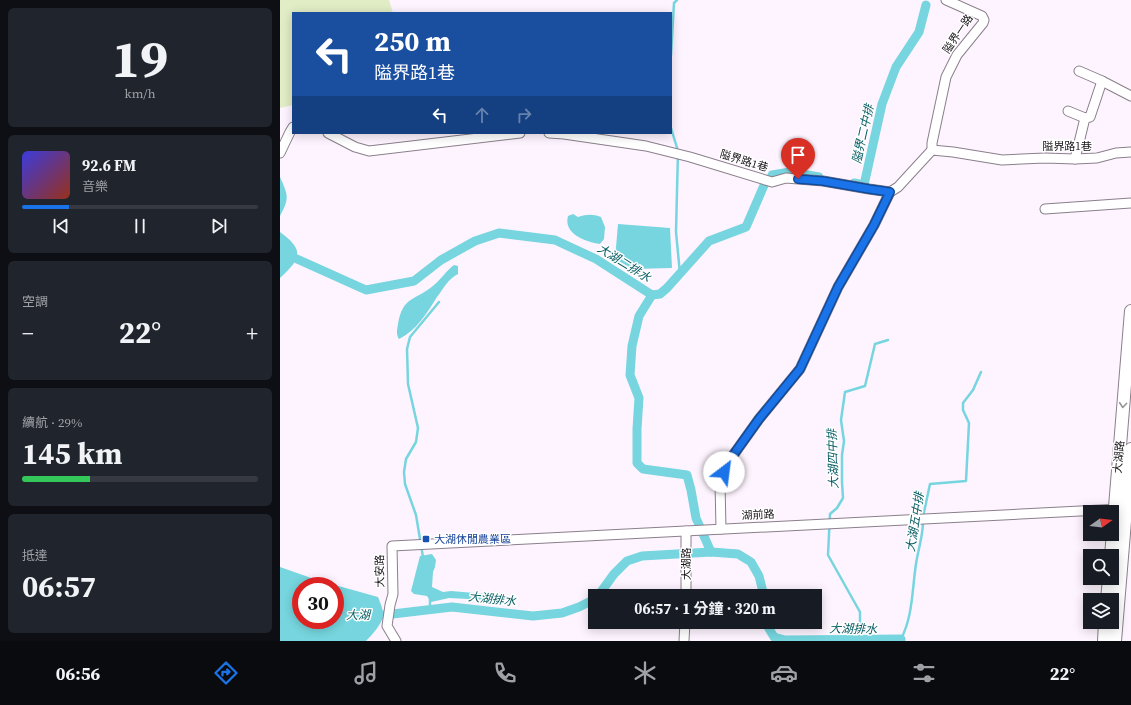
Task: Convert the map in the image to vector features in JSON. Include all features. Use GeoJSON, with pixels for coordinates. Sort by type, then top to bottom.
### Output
{"type":"FeatureCollection","features":[{"type":"Feature","properties":{"kind":"main road","name":"大湖路"},"geometry":{"type":"LineString","coordinates":[[1115,641],[1120,509],[1131,311]]}},
{"type":"Feature","properties":{"kind":"main road","name":"大湖路"},"geometry":{"type":"LineString","coordinates":[[1112,549],[1131,450]]}},
{"type":"Feature","properties":{"kind":"main road"},"geometry":{"type":"LineString","coordinates":[[1104,641],[1105,629]]}},
{"type":"Feature","properties":{"kind":"street","name":"隘界一路"},"geometry":{"type":"LineString","coordinates":[[932,150],[932,142],[946,77],[957,55],[984,20],[982,16],[946,0]]}},
{"type":"Feature","properties":{"kind":"street"},"geometry":{"type":"LineString","coordinates":[[1079,71],[1131,96]]}},
{"type":"Feature","properties":{"kind":"street"},"geometry":{"type":"LineString","coordinates":[[1068,111],[1085,118],[1090,117],[1102,81]]}},
{"type":"Feature","properties":{"kind":"street"},"geometry":{"type":"LineString","coordinates":[[1075,159],[1085,118]]}},
{"type":"Feature","properties":{"kind":"street"},"geometry":{"type":"LineString","coordinates":[[280,153],[292,129]]}},
{"type":"Feature","properties":{"kind":"street"},"geometry":{"type":"LineString","coordinates":[[330,134],[355,147],[369,151],[512,134]]}},
{"type":"Feature","properties":{"kind":"street","name":"隘界路1巷"},"geometry":{"type":"LineString","coordinates":[[564,134],[646,146],[772,182],[786,178],[823,181],[890,192]]}},
{"type":"Feature","properties":{"kind":"street","name":"隘界路1巷"},"geometry":{"type":"LineString","coordinates":[[932,150],[1002,160],[1096,158],[1116,153],[1131,152]]}},
{"type":"Feature","properties":{"kind":"street"},"geometry":{"type":"LineString","coordinates":[[721,529],[720,482],[729,461],[759,419],[800,369],[838,287],[874,225],[890,192],[898,186],[932,150]]}},
{"type":"Feature","properties":{"kind":"street"},"geometry":{"type":"LineString","coordinates":[[1044,209],[1131,203]]}},
{"type":"Feature","properties":{"kind":"street","name":"湖前路"},"geometry":{"type":"LineString","coordinates":[[392,546],[1120,509]]}},
{"type":"Feature","properties":{"kind":"street","name":"大湖路"},"geometry":{"type":"LineString","coordinates":[[686,531],[686,589]]}},
{"type":"Feature","properties":{"kind":"street","name":"大安路"},"geometry":{"type":"LineString","coordinates":[[392,546],[393,594],[387,626],[396,641]]}},
{"type":"Feature","properties":{"kind":"street"},"geometry":{"type":"LineString","coordinates":[[684,641],[685,629]]}},
{"type":"Feature","properties":{"kind":"green space"},"geometry":{"type":"Polygon","coordinates":[[[280,0],[389,0],[393,12],[292,12],[292,105],[280,108],[280,0]]]}},
{"type":"Feature","properties":{"kind":"water"},"geometry":{"type":"Polygon","coordinates":[[[280,177],[285,188],[287,200],[280,216],[280,177]]]}},
{"type":"Feature","properties":{"kind":"water"},"geometry":{"type":"Polygon","coordinates":[[[573,214],[578,217],[584,215],[595,215],[601,217],[605,227],[604,239],[600,244],[582,239],[572,232],[567,222],[568,216],[573,214]]]}},
{"type":"Feature","properties":{"kind":"water"},"geometry":{"type":"Polygon","coordinates":[[[618,224],[670,228],[672,268],[633,269],[615,259],[618,224]]]}},
{"type":"Feature","properties":{"kind":"water"},"geometry":{"type":"Polygon","coordinates":[[[280,232],[293,243],[297,250],[297,254],[294,263],[280,278],[280,232]]]}},
{"type":"Feature","properties":{"kind":"water"},"geometry":{"type":"Polygon","coordinates":[[[454,265],[458,266],[458,274],[451,278],[446,284],[416,326],[405,336],[399,339],[397,328],[403,308],[411,300],[434,285],[454,265]]]}},
{"type":"Feature","properties":{"kind":"water"},"geometry":{"type":"Polygon","coordinates":[[[432,554],[436,560],[433,572],[432,587],[443,592],[451,591],[486,594],[489,598],[488,600],[449,598],[431,602],[427,596],[414,594],[411,591],[420,556],[432,554]]]}},
{"type":"Feature","properties":{"kind":"water","name":"大湖"},"geometry":{"type":"Polygon","coordinates":[[[280,567],[308,577],[292,577],[292,629],[344,629],[344,588],[378,597],[382,606],[383,616],[381,622],[366,641],[280,641],[280,567]]]}},
{"type":"Feature","properties":{"kind":"waterway"},"geometry":{"type":"LineString","coordinates":[[672,38],[674,3],[677,0]]}},
{"type":"Feature","properties":{"kind":"waterway","name":"隘界二中排"},"geometry":{"type":"LineString","coordinates":[[854,183],[864,185],[882,104],[896,67],[919,32],[926,5]]}},
{"type":"Feature","properties":{"kind":"waterway"},"geometry":{"type":"LineString","coordinates":[[672,131],[678,151],[676,232],[680,274]]}},
{"type":"Feature","properties":{"kind":"waterway","name":"隘界二中排"},"geometry":{"type":"LineString","coordinates":[[772,175],[790,172],[819,177]]}},
{"type":"Feature","properties":{"kind":"waterway","name":"隘界二中排"},"geometry":{"type":"LineString","coordinates":[[652,295],[660,294],[667,288],[709,241],[746,227],[765,183]]}},
{"type":"Feature","properties":{"kind":"waterway","name":"大湖二排水"},"geometry":{"type":"LineString","coordinates":[[297,259],[366,290],[414,281],[441,260],[475,241],[499,233],[555,240],[596,259],[652,295]]}},
{"type":"Feature","properties":{"kind":"waterway","name":"大湖二排水"},"geometry":{"type":"LineString","coordinates":[[652,295],[639,316],[632,346],[630,375],[639,398],[637,463],[643,469],[687,475],[696,518],[711,552]]}},
{"type":"Feature","properties":{"kind":"waterway"},"geometry":{"type":"LineString","coordinates":[[423,557],[416,515],[405,484],[404,472],[406,459],[416,442],[418,428],[408,384],[407,349],[410,337],[439,302]]}},
{"type":"Feature","properties":{"kind":"waterway","name":"大湖四中排"},"geometry":{"type":"LineString","coordinates":[[860,639],[860,612],[828,555],[830,514],[837,508],[843,498],[842,455],[844,441],[841,420],[845,392],[865,386],[875,344],[888,340]]}},
{"type":"Feature","properties":{"kind":"waterway","name":"大湖五中排"},"geometry":{"type":"LineString","coordinates":[[923,517],[930,484],[966,481],[969,423],[963,410],[963,403],[973,390],[981,372]]}},
{"type":"Feature","properties":{"kind":"waterway","name":"大湖五中排"},"geometry":{"type":"LineString","coordinates":[[901,639],[908,621],[912,603],[916,564],[923,522]]}},
{"type":"Feature","properties":{"kind":"waterway","name":"大湖排水"},"geometry":{"type":"LineString","coordinates":[[603,589],[614,574],[627,561],[642,556],[711,552],[738,554],[751,562],[759,576],[762,589]]}},
{"type":"Feature","properties":{"kind":"waterway"},"geometry":{"type":"LineString","coordinates":[[430,597],[430,610]]}},
{"type":"Feature","properties":{"kind":"waterway","name":"大湖排水"},"geometry":{"type":"LineString","coordinates":[[384,615],[452,607],[533,616],[562,613],[588,602]]}},
{"type":"Feature","properties":{"kind":"waterway","name":"大湖排水"},"geometry":{"type":"LineString","coordinates":[[769,629],[774,637],[785,640],[901,639],[901,641]]}},
{"type":"Feature","properties":{"kind":"place","name":"大湖休閒農業區"},"geometry":{"type":"Point","coordinates":[426,539]}},
{"type":"Feature","properties":{"kind":"route"},"geometry":{"type":"LineString","coordinates":[[724,472],[729,461],[759,419],[800,369],[838,287],[874,225],[890,192],[823,181],[798,179]]}}]}
